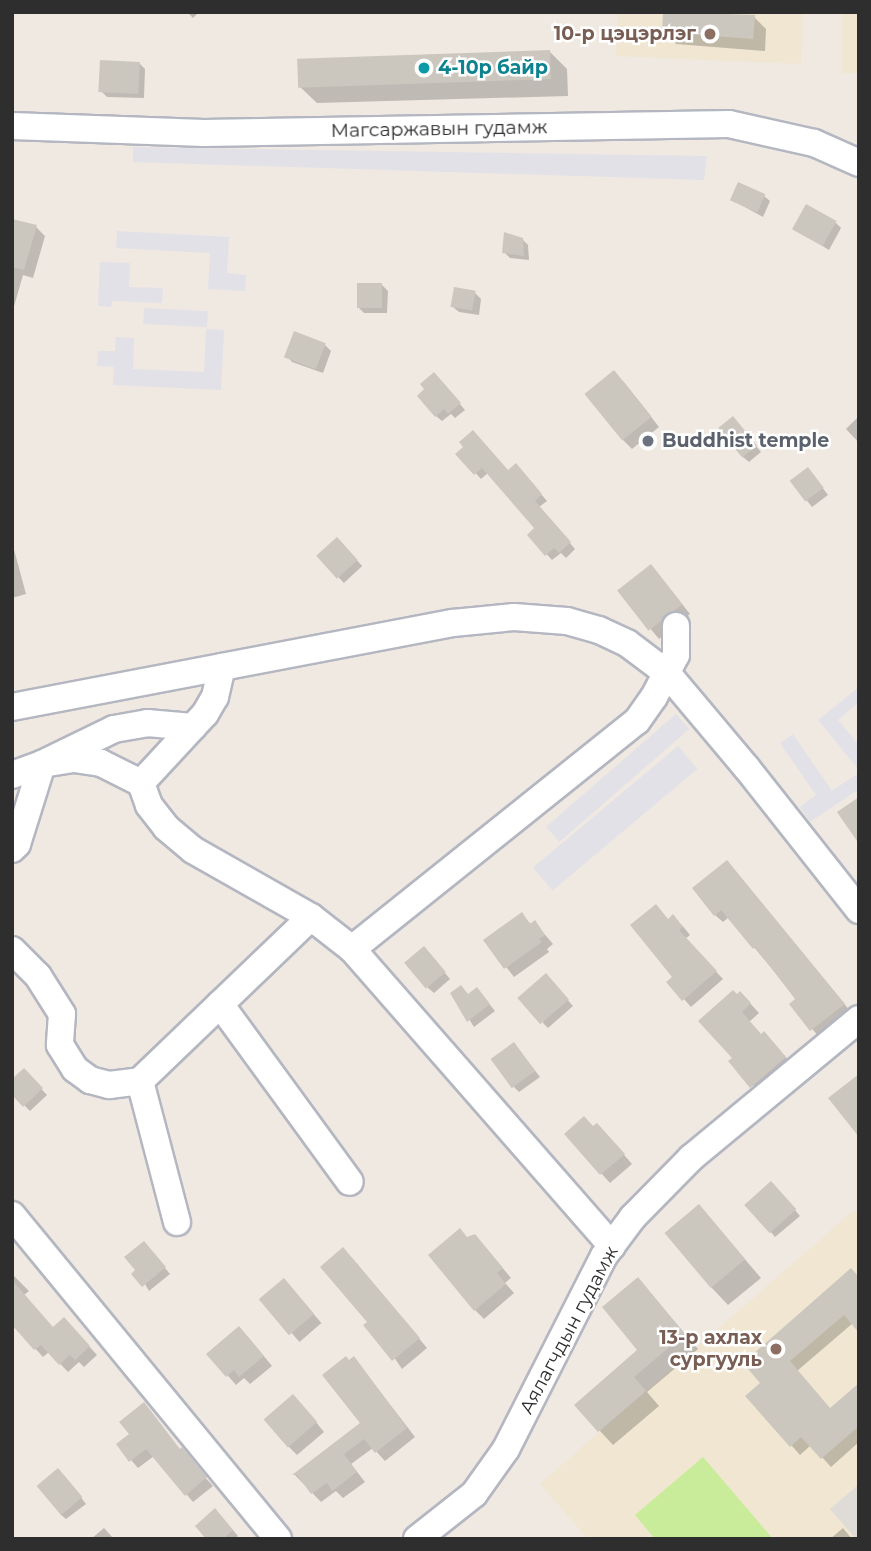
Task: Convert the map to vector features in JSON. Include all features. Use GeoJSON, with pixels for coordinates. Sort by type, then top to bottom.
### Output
{"type":"FeatureCollection","features":[{"type":"Feature","properties":{"kind":"street","name":"Магсаржавын гудамж"},"geometry":{"type":"LineString","coordinates":[[12,126],[204,133],[729,124],[814,143],[859,163]]}},
{"type":"Feature","properties":{"kind":"street"},"geometry":{"type":"LineString","coordinates":[[12,707],[453,623],[514,617],[567,621],[599,629],[628,643],[667,673],[746,766],[859,910]]}},
{"type":"Feature","properties":{"kind":"street"},"geometry":{"type":"LineString","coordinates":[[352,949],[621,736],[645,711],[676,655],[676,626]]}},
{"type":"Feature","properties":{"kind":"street"},"geometry":{"type":"LineString","coordinates":[[141,783],[193,727],[215,697],[222,667]]}},
{"type":"Feature","properties":{"kind":"street"},"geometry":{"type":"LineString","coordinates":[[12,775],[114,729],[147,723],[193,727]]}},
{"type":"Feature","properties":{"kind":"street"},"geometry":{"type":"LineString","coordinates":[[41,764],[74,759],[101,763],[141,783],[149,805],[166,827],[193,850],[311,917],[352,949],[612,1246]]}},
{"type":"Feature","properties":{"kind":"street"},"geometry":{"type":"LineString","coordinates":[[12,849],[17,844],[41,764]]}},
{"type":"Feature","properties":{"kind":"street"},"geometry":{"type":"LineString","coordinates":[[12,950],[38,976],[62,1014],[60,1045],[75,1069],[90,1080],[109,1085],[140,1081],[311,917]]}},
{"type":"Feature","properties":{"kind":"street"},"geometry":{"type":"LineString","coordinates":[[220,1004],[350,1182]]}},
{"type":"Feature","properties":{"kind":"street","name":"Аялагчдын гудамж"},"geometry":{"type":"LineString","coordinates":[[421,1537],[474,1494],[506,1449],[612,1246],[633,1217],[691,1158],[859,1019]]}},
{"type":"Feature","properties":{"kind":"street"},"geometry":{"type":"LineString","coordinates":[[140,1081],[177,1223]]}},
{"type":"Feature","properties":{"kind":"street"},"geometry":{"type":"LineString","coordinates":[[12,1215],[278,1539]]}},
{"type":"Feature","properties":{"kind":"shaded area","name":"10-р цэцэрлэг"},"geometry":{"type":"Polygon","coordinates":[[[618,12],[803,12],[801,64],[616,56],[618,12]]]}},
{"type":"Feature","properties":{"kind":"shaded area"},"geometry":{"type":"Polygon","coordinates":[[[842,12],[859,12],[859,73],[842,73],[842,12]]]}},
{"type":"Feature","properties":{"kind":"shaded area"},"geometry":{"type":"Polygon","coordinates":[[[133,147],[707,156],[704,180],[133,162],[133,147]]]}},
{"type":"Feature","properties":{"kind":"shaded area"},"geometry":{"type":"Polygon","coordinates":[[[117,231],[229,237],[227,273],[246,275],[245,291],[208,289],[210,253],[116,248],[117,231]]]}},
{"type":"Feature","properties":{"kind":"shaded area"},"geometry":{"type":"Polygon","coordinates":[[[100,262],[130,263],[129,287],[163,288],[162,303],[112,301],[111,307],[98,306],[100,262]]]}},
{"type":"Feature","properties":{"kind":"shaded area"},"geometry":{"type":"Polygon","coordinates":[[[144,308],[208,311],[207,327],[143,324],[144,308]]]}},
{"type":"Feature","properties":{"kind":"shaded area"},"geometry":{"type":"Polygon","coordinates":[[[206,329],[224,330],[221,390],[113,385],[114,367],[97,366],[98,351],[115,351],[116,337],[134,338],[133,369],[204,372],[206,329]]]}},
{"type":"Feature","properties":{"kind":"shaded area"},"geometry":{"type":"Polygon","coordinates":[[[859,687],[859,702],[838,720],[859,745],[859,770],[818,720],[859,687]]]}},
{"type":"Feature","properties":{"kind":"shaded area"},"geometry":{"type":"Polygon","coordinates":[[[676,714],[689,729],[559,842],[546,827],[676,714]]]}},
{"type":"Feature","properties":{"kind":"shaded area"},"geometry":{"type":"Polygon","coordinates":[[[793,734],[832,791],[857,774],[859,776],[859,789],[810,822],[800,807],[816,795],[780,743],[793,734]]]}},
{"type":"Feature","properties":{"kind":"shaded area"},"geometry":{"type":"Polygon","coordinates":[[[678,746],[697,769],[553,890],[533,867],[678,746]]]}},
{"type":"Feature","properties":{"kind":"shaded area","name":"13-р ахлах сургууль"},"geometry":{"type":"Polygon","coordinates":[[[854,1210],[859,1215],[859,1539],[588,1539],[540,1484],[854,1210]]]}},
{"type":"Feature","properties":{"kind":"shaded area"},"geometry":{"type":"Polygon","coordinates":[[[858,1485],[859,1539],[856,1539],[830,1509],[858,1485]]]}},
{"type":"Feature","properties":{"kind":"green space"},"geometry":{"type":"Polygon","coordinates":[[[703,1457],[773,1539],[655,1539],[635,1515],[703,1457]]]}},
{"type":"Feature","properties":{"kind":"building","name":"10-р цэцэрлэг"},"geometry":{"type":"Polygon","coordinates":[[[663,12],[755,15],[753,39],[662,32],[663,12]]]}},
{"type":"Feature","properties":{"kind":"building","name":"4-10р байр"},"geometry":{"type":"Polygon","coordinates":[[[550,50],[551,79],[298,88],[297,59],[550,50]]]}},
{"type":"Feature","properties":{"kind":"building"},"geometry":{"type":"Polygon","coordinates":[[[100,60],[140,62],[138,94],[98,92],[100,60]]]}},
{"type":"Feature","properties":{"kind":"building"},"geometry":{"type":"Polygon","coordinates":[[[738,182],[765,194],[757,212],[730,200],[738,182]]]}},
{"type":"Feature","properties":{"kind":"building"},"geometry":{"type":"Polygon","coordinates":[[[806,204],[837,221],[823,246],[792,229],[806,204]]]}},
{"type":"Feature","properties":{"kind":"building"},"geometry":{"type":"Polygon","coordinates":[[[12,219],[37,225],[24,270],[12,267],[12,219]]]}},
{"type":"Feature","properties":{"kind":"building"},"geometry":{"type":"Polygon","coordinates":[[[504,232],[523,238],[524,256],[502,253],[504,232]]]}},
{"type":"Feature","properties":{"kind":"building"},"geometry":{"type":"Polygon","coordinates":[[[357,283],[382,283],[382,308],[357,308],[357,283]]]}},
{"type":"Feature","properties":{"kind":"building"},"geometry":{"type":"Polygon","coordinates":[[[454,287],[476,291],[472,311],[451,307],[454,287]]]}},
{"type":"Feature","properties":{"kind":"building"},"geometry":{"type":"Polygon","coordinates":[[[294,331],[326,343],[316,369],[284,357],[294,331]]]}},
{"type":"Feature","properties":{"kind":"building"},"geometry":{"type":"Polygon","coordinates":[[[614,370],[652,417],[622,441],[584,394],[614,370]]]}},
{"type":"Feature","properties":{"kind":"building"},"geometry":{"type":"Polygon","coordinates":[[[434,372],[461,403],[448,414],[444,409],[435,417],[417,396],[424,389],[420,384],[434,372]]]}},
{"type":"Feature","properties":{"kind":"building"},"geometry":{"type":"Polygon","coordinates":[[[733,416],[757,446],[742,457],[718,428],[733,416]]]}},
{"type":"Feature","properties":{"kind":"building"},"geometry":{"type":"Polygon","coordinates":[[[473,430],[508,470],[516,463],[542,494],[535,501],[571,542],[559,553],[554,548],[545,556],[527,535],[534,528],[482,468],[474,475],[455,454],[463,447],[459,442],[473,430]]]}},
{"type":"Feature","properties":{"kind":"building"},"geometry":{"type":"Polygon","coordinates":[[[808,467],[824,488],[805,502],[790,481],[808,467]]]}},
{"type":"Feature","properties":{"kind":"building"},"geometry":{"type":"Polygon","coordinates":[[[337,537],[358,560],[337,579],[316,556],[337,537]]]}},
{"type":"Feature","properties":{"kind":"building"},"geometry":{"type":"Polygon","coordinates":[[[651,564],[682,604],[649,631],[617,590],[651,564]]]}},
{"type":"Feature","properties":{"kind":"building"},"geometry":{"type":"Polygon","coordinates":[[[859,797],[859,844],[837,812],[859,797]]]}},
{"type":"Feature","properties":{"kind":"building"},"geometry":{"type":"Polygon","coordinates":[[[727,860],[845,1004],[810,1031],[789,1004],[795,999],[755,947],[753,949],[721,910],[714,916],[692,888],[727,860]]]}},
{"type":"Feature","properties":{"kind":"building"},"geometry":{"type":"Polygon","coordinates":[[[656,904],[668,919],[673,914],[683,927],[679,930],[717,971],[682,1001],[666,982],[672,977],[630,925],[656,904]]]}},
{"type":"Feature","properties":{"kind":"building"},"geometry":{"type":"Polygon","coordinates":[[[522,912],[530,924],[535,920],[545,935],[539,939],[542,942],[504,969],[483,940],[522,912]]]}},
{"type":"Feature","properties":{"kind":"building"},"geometry":{"type":"Polygon","coordinates":[[[424,946],[446,972],[426,989],[404,963],[424,946]]]}},
{"type":"Feature","properties":{"kind":"building"},"geometry":{"type":"Polygon","coordinates":[[[546,973],[569,999],[540,1024],[517,998],[546,973]]]}},
{"type":"Feature","properties":{"kind":"building"},"geometry":{"type":"Polygon","coordinates":[[[461,985],[468,994],[477,987],[490,1004],[467,1022],[450,993],[461,985]]]}},
{"type":"Feature","properties":{"kind":"building"},"geometry":{"type":"Polygon","coordinates":[[[733,990],[737,994],[740,991],[751,1003],[742,1012],[761,1034],[764,1031],[786,1057],[750,1088],[728,1061],[732,1058],[698,1021],[733,990]]]}},
{"type":"Feature","properties":{"kind":"building"},"geometry":{"type":"Polygon","coordinates":[[[514,1042],[535,1071],[512,1088],[491,1059],[514,1042]]]}},
{"type":"Feature","properties":{"kind":"building"},"geometry":{"type":"Polygon","coordinates":[[[24,1068],[43,1088],[23,1107],[12,1095],[12,1079],[24,1068]]]}},
{"type":"Feature","properties":{"kind":"building"},"geometry":{"type":"Polygon","coordinates":[[[859,1074],[859,1137],[828,1098],[859,1074]]]}},
{"type":"Feature","properties":{"kind":"building"},"geometry":{"type":"Polygon","coordinates":[[[584,1116],[593,1126],[597,1123],[625,1154],[600,1175],[564,1134],[584,1116]]]}},
{"type":"Feature","properties":{"kind":"building"},"geometry":{"type":"Polygon","coordinates":[[[771,1181],[796,1209],[770,1233],[744,1205],[771,1181]]]}},
{"type":"Feature","properties":{"kind":"building"},"geometry":{"type":"Polygon","coordinates":[[[699,1204],[745,1259],[711,1288],[665,1233],[699,1204]]]}},
{"type":"Feature","properties":{"kind":"building"},"geometry":{"type":"Polygon","coordinates":[[[460,1228],[467,1237],[475,1234],[503,1268],[497,1273],[506,1284],[474,1311],[428,1255],[460,1228]]]}},
{"type":"Feature","properties":{"kind":"building"},"geometry":{"type":"Polygon","coordinates":[[[144,1241],[166,1267],[142,1287],[131,1274],[135,1270],[124,1257],[144,1241]]]}},
{"type":"Feature","properties":{"kind":"building"},"geometry":{"type":"Polygon","coordinates":[[[343,1247],[420,1338],[392,1361],[363,1325],[367,1322],[320,1267],[343,1247]]]}},
{"type":"Feature","properties":{"kind":"building"},"geometry":{"type":"Polygon","coordinates":[[[851,1268],[859,1277],[859,1333],[844,1315],[790,1361],[830,1408],[859,1383],[859,1426],[821,1459],[801,1437],[790,1447],[745,1396],[760,1383],[743,1363],[851,1268]]]}},
{"type":"Feature","properties":{"kind":"building"},"geometry":{"type":"Polygon","coordinates":[[[638,1277],[685,1334],[634,1377],[646,1391],[598,1432],[574,1405],[637,1350],[602,1307],[638,1277]]]}},
{"type":"Feature","properties":{"kind":"building"},"geometry":{"type":"Polygon","coordinates":[[[284,1278],[314,1314],[289,1335],[259,1299],[284,1278]]]}},
{"type":"Feature","properties":{"kind":"building"},"geometry":{"type":"Polygon","coordinates":[[[12,1280],[53,1327],[64,1317],[90,1346],[75,1360],[70,1355],[59,1365],[41,1345],[34,1350],[12,1325],[12,1280]]]}},
{"type":"Feature","properties":{"kind":"building"},"geometry":{"type":"Polygon","coordinates":[[[239,1326],[264,1356],[239,1377],[234,1370],[226,1377],[206,1354],[239,1326]]]}},
{"type":"Feature","properties":{"kind":"building"},"geometry":{"type":"Polygon","coordinates":[[[346,1356],[349,1360],[354,1356],[407,1428],[375,1453],[364,1439],[344,1454],[357,1472],[332,1491],[327,1483],[311,1494],[297,1475],[292,1475],[360,1423],[322,1375],[346,1356]]]}},
{"type":"Feature","properties":{"kind":"building"},"geometry":{"type":"Polygon","coordinates":[[[293,1394],[317,1422],[288,1448],[264,1420],[293,1394]]]}},
{"type":"Feature","properties":{"kind":"building"},"geometry":{"type":"Polygon","coordinates":[[[144,1402],[180,1449],[182,1447],[207,1477],[185,1496],[146,1449],[129,1462],[116,1444],[129,1434],[119,1422],[144,1402]]]}},
{"type":"Feature","properties":{"kind":"building"},"geometry":{"type":"Polygon","coordinates":[[[58,1468],[82,1497],[61,1515],[37,1486],[58,1468]]]}},
{"type":"Feature","properties":{"kind":"building"},"geometry":{"type":"Polygon","coordinates":[[[215,1508],[233,1530],[223,1539],[206,1539],[195,1526],[215,1508]]]}},
{"type":"Feature","properties":{"kind":"place","name":"10-р цэцэрлэг"},"geometry":{"type":"Point","coordinates":[710,34]}},
{"type":"Feature","properties":{"kind":"place","name":"4-10р байр"},"geometry":{"type":"Point","coordinates":[424,68]}},
{"type":"Feature","properties":{"kind":"place","name":"Buddhist temple"},"geometry":{"type":"Point","coordinates":[648,441]}},
{"type":"Feature","properties":{"kind":"place","name":"13-р ахлах сургууль"},"geometry":{"type":"Point","coordinates":[776,1349]}}]}
